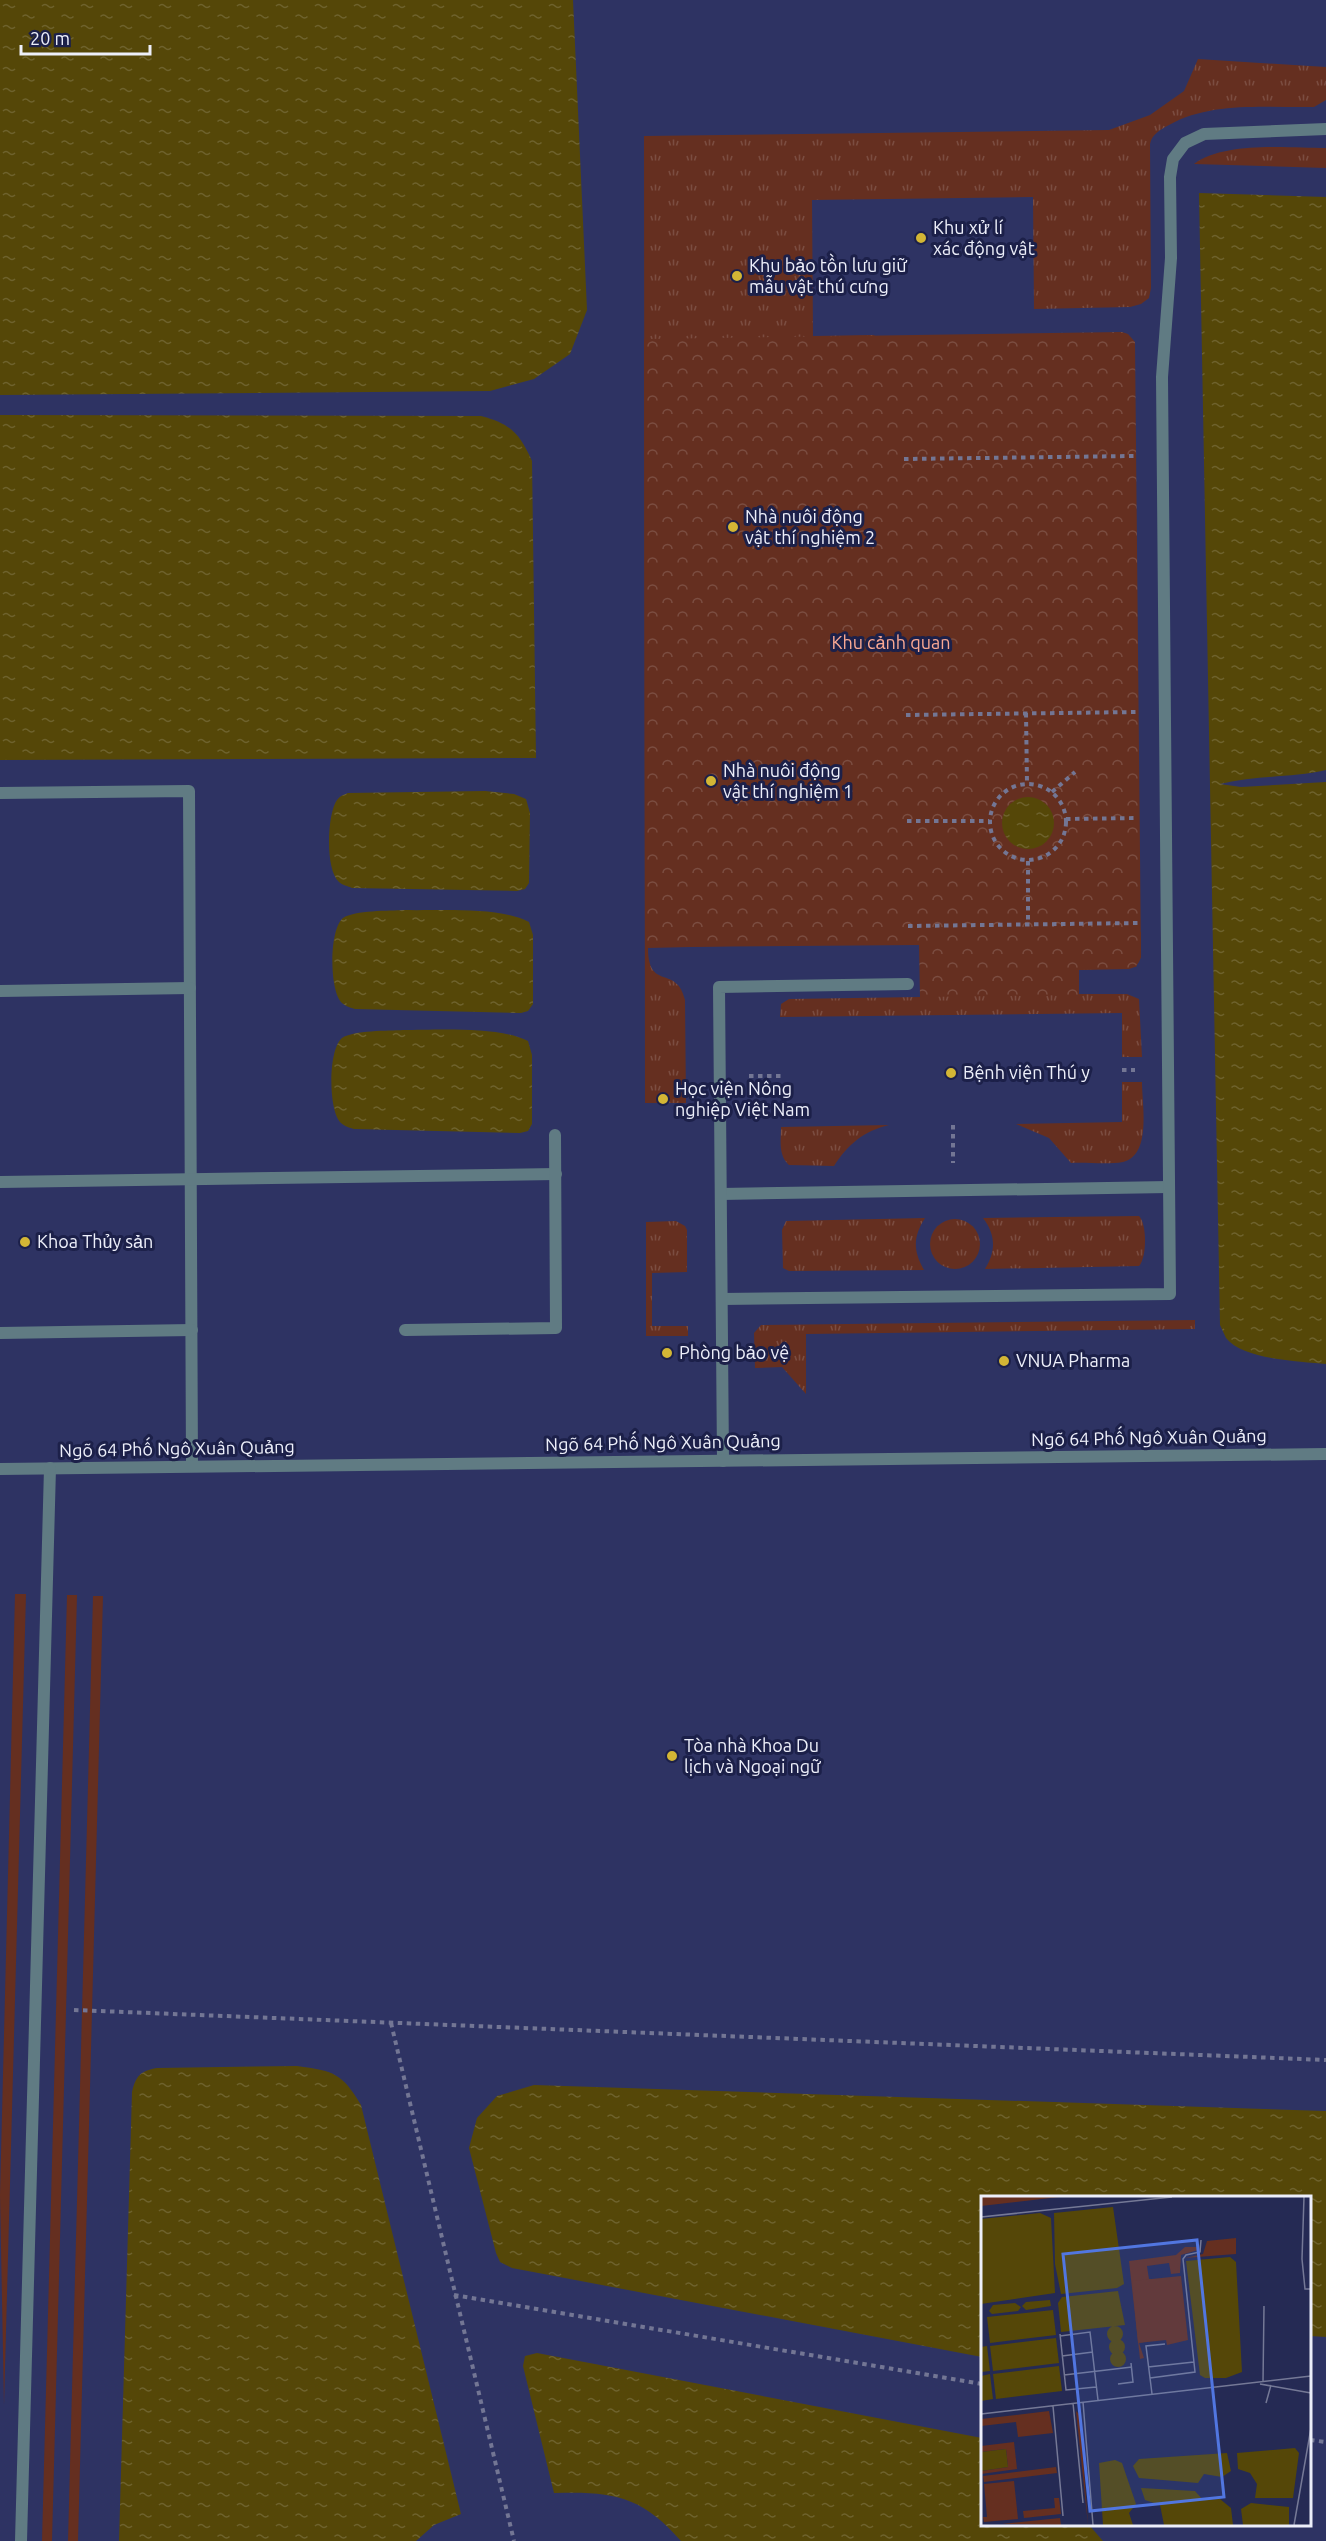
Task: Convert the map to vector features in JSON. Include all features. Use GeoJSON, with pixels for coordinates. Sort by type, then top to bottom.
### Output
{"type":"FeatureCollection","features":[{"type":"Feature","properties":{"kind":"street"},"geometry":{"type":"LineString","coordinates":[[722,1299],[1170,1293],[1162,377],[1171,258],[1170,177],[1173,159],[1185,143],[1204,134],[1326,129]]}},
{"type":"Feature","properties":{"kind":"street"},"geometry":{"type":"LineString","coordinates":[[0,793],[189,791],[192,1466]]}},
{"type":"Feature","properties":{"kind":"street"},"geometry":{"type":"LineString","coordinates":[[723,1461],[719,987],[908,984]]}},
{"type":"Feature","properties":{"kind":"street"},"geometry":{"type":"LineString","coordinates":[[0,991],[190,988]]}},
{"type":"Feature","properties":{"kind":"street"},"geometry":{"type":"LineString","coordinates":[[405,1330],[556,1328],[555,1135]]}},
{"type":"Feature","properties":{"kind":"street"},"geometry":{"type":"LineString","coordinates":[[0,1182],[555,1174]]}},
{"type":"Feature","properties":{"kind":"street"},"geometry":{"type":"LineString","coordinates":[[721,1194],[1169,1187]]}},
{"type":"Feature","properties":{"kind":"street"},"geometry":{"type":"LineString","coordinates":[[0,1333],[192,1330]]}},
{"type":"Feature","properties":{"kind":"street","name":"Ngõ 64 Phố Ngô Xuân Quảng"},"geometry":{"type":"LineString","coordinates":[[0,1469],[1326,1454]]}},
{"type":"Feature","properties":{"kind":"street"},"geometry":{"type":"LineString","coordinates":[[21,2541],[50,1468]]}},
{"type":"Feature","properties":{"kind":"path"},"geometry":{"type":"LineString","coordinates":[[904,459],[1163,456]]}},
{"type":"Feature","properties":{"kind":"path"},"geometry":{"type":"LineString","coordinates":[[906,715],[1165,712]]}},
{"type":"Feature","properties":{"kind":"path"},"geometry":{"type":"LineString","coordinates":[[1026,713],[1027,783]]}},
{"type":"Feature","properties":{"kind":"path"},"geometry":{"type":"LineString","coordinates":[[1052,792],[1075,772]]}},
{"type":"Feature","properties":{"kind":"path"},"geometry":{"type":"LineString","coordinates":[[1027,783],[1038,785],[1058,797],[1066,819],[1065,832],[1060,844],[1040,859],[1028,861],[1015,859],[995,844],[989,820],[997,799],[1015,786],[1027,783]]}},
{"type":"Feature","properties":{"kind":"path"},"geometry":{"type":"LineString","coordinates":[[1066,819],[1166,818]]}},
{"type":"Feature","properties":{"kind":"path"},"geometry":{"type":"LineString","coordinates":[[907,821],[989,820]]}},
{"type":"Feature","properties":{"kind":"path"},"geometry":{"type":"LineString","coordinates":[[1028,861],[1028,924]]}},
{"type":"Feature","properties":{"kind":"path"},"geometry":{"type":"LineString","coordinates":[[908,926],[1167,923]]}},
{"type":"Feature","properties":{"kind":"path"},"geometry":{"type":"LineString","coordinates":[[1122,1070],[1135,1070]]}},
{"type":"Feature","properties":{"kind":"path"},"geometry":{"type":"LineString","coordinates":[[739,1076],[781,1076]]}},
{"type":"Feature","properties":{"kind":"path"},"geometry":{"type":"LineString","coordinates":[[953,1125],[954,1191]]}},
{"type":"Feature","properties":{"kind":"path"},"geometry":{"type":"LineString","coordinates":[[74,2010],[1326,2060]]}},
{"type":"Feature","properties":{"kind":"path"},"geometry":{"type":"LineString","coordinates":[[391,2023],[514,2541]]}},
{"type":"Feature","properties":{"kind":"path"},"geometry":{"type":"LineString","coordinates":[[454,2295],[981,2384]]}},
{"type":"Feature","properties":{"kind":"path"},"geometry":{"type":"LineString","coordinates":[[1311,2440],[1326,2442]]}},
{"type":"Feature","properties":{"kind":"shaded area","name":"Học viện Nông nghiệp Việt Nam"},"geometry":{"type":"Polygon","coordinates":[[[0,0],[1326,0],[1326,2541],[0,2541],[0,0]]]}},
{"type":"Feature","properties":{"kind":"green space"},"geometry":{"type":"Polygon","coordinates":[[[1198,59],[1326,67],[1326,100],[1314,107],[1240,107],[1203,112],[1169,125],[1155,135],[1150,144],[1151,288],[1149,298],[1141,304],[1130,307],[1034,309],[1033,197],[812,200],[813,336],[873,335],[882,339],[814,944],[648,948],[649,961],[653,970],[676,983],[685,1000],[686,1103],[645,1103],[644,136],[1109,130],[1150,115],[1184,91],[1198,59]]]}},
{"type":"Feature","properties":{"kind":"green space"},"geometry":{"type":"Polygon","coordinates":[[[1326,148],[1326,168],[1194,164],[1222,152],[1239,149],[1326,148]]]}},
{"type":"Feature","properties":{"kind":"green space","name":"Khu cảnh quan"},"geometry":{"type":"Polygon","coordinates":[[[1122,332],[1128,334],[1135,342],[1141,957],[1138,964],[1129,969],[1079,970],[1079,995],[920,997],[919,945],[645,947],[644,339],[1122,332]]]}},
{"type":"Feature","properties":{"kind":"green space"},"geometry":{"type":"Polygon","coordinates":[[[1141,932],[1141,957],[1136,967],[1078,970],[1079,994],[1127,994],[1139,999],[1142,1057],[1122,1057],[1122,1013],[780,1017],[781,1004],[789,999],[920,997],[920,935],[1141,932]]]}},
{"type":"Feature","properties":{"kind":"green space"},"geometry":{"type":"Polygon","coordinates":[[[1122,1082],[1142,1082],[1144,1116],[1142,1140],[1138,1150],[1123,1162],[1071,1163],[1049,1138],[1016,1124],[1122,1122],[1122,1082]]]}},
{"type":"Feature","properties":{"kind":"green space"},"geometry":{"type":"Polygon","coordinates":[[[889,1125],[857,1140],[834,1166],[789,1165],[783,1157],[781,1127],[889,1125]]]}},
{"type":"Feature","properties":{"kind":"green space"},"geometry":{"type":"Polygon","coordinates":[[[1139,1216],[1144,1226],[1145,1241],[1144,1256],[1139,1266],[985,1269],[991,1256],[993,1243],[983,1218],[1139,1216]]]}},
{"type":"Feature","properties":{"kind":"green space"},"geometry":{"type":"Polygon","coordinates":[[[925,1218],[918,1231],[916,1244],[924,1270],[789,1271],[783,1268],[782,1230],[786,1221],[925,1218]]]}},
{"type":"Feature","properties":{"kind":"green space"},"geometry":{"type":"Polygon","coordinates":[[[960,1219],[973,1226],[979,1234],[979,1254],[973,1262],[965,1268],[950,1269],[937,1262],[931,1254],[930,1239],[937,1226],[945,1220],[960,1219]]]}},
{"type":"Feature","properties":{"kind":"green space"},"geometry":{"type":"Polygon","coordinates":[[[676,1221],[685,1226],[687,1230],[687,1272],[652,1273],[652,1326],[688,1326],[688,1336],[646,1336],[646,1222],[676,1221]]]}},
{"type":"Feature","properties":{"kind":"green space"},"geometry":{"type":"Polygon","coordinates":[[[1195,1320],[1195,1329],[806,1334],[806,1394],[782,1367],[755,1368],[754,1333],[761,1325],[1195,1320]]]}},
{"type":"Feature","properties":{"kind":"green space"},"geometry":{"type":"Polygon","coordinates":[[[15,1594],[26,1594],[4,2405],[0,2195],[15,1594]]]}},
{"type":"Feature","properties":{"kind":"green space"},"geometry":{"type":"Polygon","coordinates":[[[67,1595],[77,1595],[52,2541],[42,2541],[67,1595]]]}},
{"type":"Feature","properties":{"kind":"green space"},"geometry":{"type":"Polygon","coordinates":[[[93,1596],[103,1596],[78,2541],[68,2541],[93,1596]]]}},
{"type":"Feature","properties":{"kind":"water"},"geometry":{"type":"Polygon","coordinates":[[[0,0],[573,0],[587,310],[570,354],[534,379],[490,391],[0,395],[0,0]]]}},
{"type":"Feature","properties":{"kind":"water"},"geometry":{"type":"Polygon","coordinates":[[[1199,193],[1326,197],[1326,770],[1220,784],[1241,787],[1326,782],[1326,1364],[1273,1358],[1245,1351],[1226,1338],[1220,1325],[1199,193]]]}},
{"type":"Feature","properties":{"kind":"water"},"geometry":{"type":"Polygon","coordinates":[[[0,415],[481,416],[507,426],[523,443],[532,461],[536,758],[0,760],[0,415]]]}},
{"type":"Feature","properties":{"kind":"water"},"geometry":{"type":"Polygon","coordinates":[[[485,791],[514,794],[526,799],[530,813],[529,883],[525,889],[517,891],[352,888],[340,883],[334,876],[329,842],[331,817],[337,800],[342,796],[348,793],[485,791]]]}},
{"type":"Feature","properties":{"kind":"water"},"geometry":{"type":"Polygon","coordinates":[[[1023,797],[1033,797],[1047,804],[1054,823],[1047,842],[1033,849],[1023,849],[1013,845],[1006,838],[1002,828],[1002,818],[1006,808],[1013,801],[1023,797]]]}},
{"type":"Feature","properties":{"kind":"water"},"geometry":{"type":"Polygon","coordinates":[[[372,911],[485,911],[529,922],[533,935],[533,1004],[528,1011],[521,1013],[355,1009],[343,1004],[335,986],[332,960],[338,924],[348,915],[372,911]]]}},
{"type":"Feature","properties":{"kind":"water"},"geometry":{"type":"Polygon","coordinates":[[[371,1031],[485,1031],[516,1036],[528,1041],[532,1055],[532,1124],[528,1131],[520,1133],[354,1129],[342,1124],[334,1106],[331,1080],[337,1044],[347,1035],[371,1031]]]}},
{"type":"Feature","properties":{"kind":"water"},"geometry":{"type":"Polygon","coordinates":[[[297,2066],[336,2075],[348,2086],[361,2105],[461,2514],[434,2525],[416,2541],[119,2541],[132,2092],[135,2082],[146,2071],[157,2068],[297,2066]]]}},
{"type":"Feature","properties":{"kind":"water"},"geometry":{"type":"Polygon","coordinates":[[[534,2085],[1326,2111],[1326,2337],[1311,2336],[1311,2196],[981,2196],[981,2357],[512,2268],[500,2262],[496,2253],[469,2148],[477,2118],[497,2096],[534,2085]]]}},
{"type":"Feature","properties":{"kind":"water"},"geometry":{"type":"Polygon","coordinates":[[[537,2353],[981,2438],[981,2526],[1090,2526],[1103,2541],[681,2541],[653,2514],[625,2499],[593,2493],[554,2493],[523,2366],[525,2356],[537,2353]]]}},
{"type":"Feature","properties":{"kind":"place","name":"Khu xử lí xác động vật"},"geometry":{"type":"Point","coordinates":[921,238]}},
{"type":"Feature","properties":{"kind":"place","name":"Khu bảo tồn lưu giữ mẫu vật thú cưng"},"geometry":{"type":"Point","coordinates":[737,276]}},
{"type":"Feature","properties":{"kind":"place","name":"Nhà nuôi động vật thí nghiệm 2"},"geometry":{"type":"Point","coordinates":[733,527]}},
{"type":"Feature","properties":{"kind":"place","name":"Nhà nuôi động vật thí nghiệm 1"},"geometry":{"type":"Point","coordinates":[711,781]}},
{"type":"Feature","properties":{"kind":"place","name":"Bệnh viện Thú y"},"geometry":{"type":"Point","coordinates":[951,1073]}},
{"type":"Feature","properties":{"kind":"place","name":"Học viện Nông nghiệp Việt Nam"},"geometry":{"type":"Point","coordinates":[663,1099]}},
{"type":"Feature","properties":{"kind":"place","name":"Khoa Thủy sản"},"geometry":{"type":"Point","coordinates":[25,1242]}},
{"type":"Feature","properties":{"kind":"place","name":"Phòng bảo vệ"},"geometry":{"type":"Point","coordinates":[667,1353]}},
{"type":"Feature","properties":{"kind":"place","name":"VNUA Pharma"},"geometry":{"type":"Point","coordinates":[1004,1361]}},
{"type":"Feature","properties":{"kind":"place","name":"Tòa nhà Khoa Du lịch và Ngoại ngữ"},"geometry":{"type":"Point","coordinates":[672,1756]}}]}
